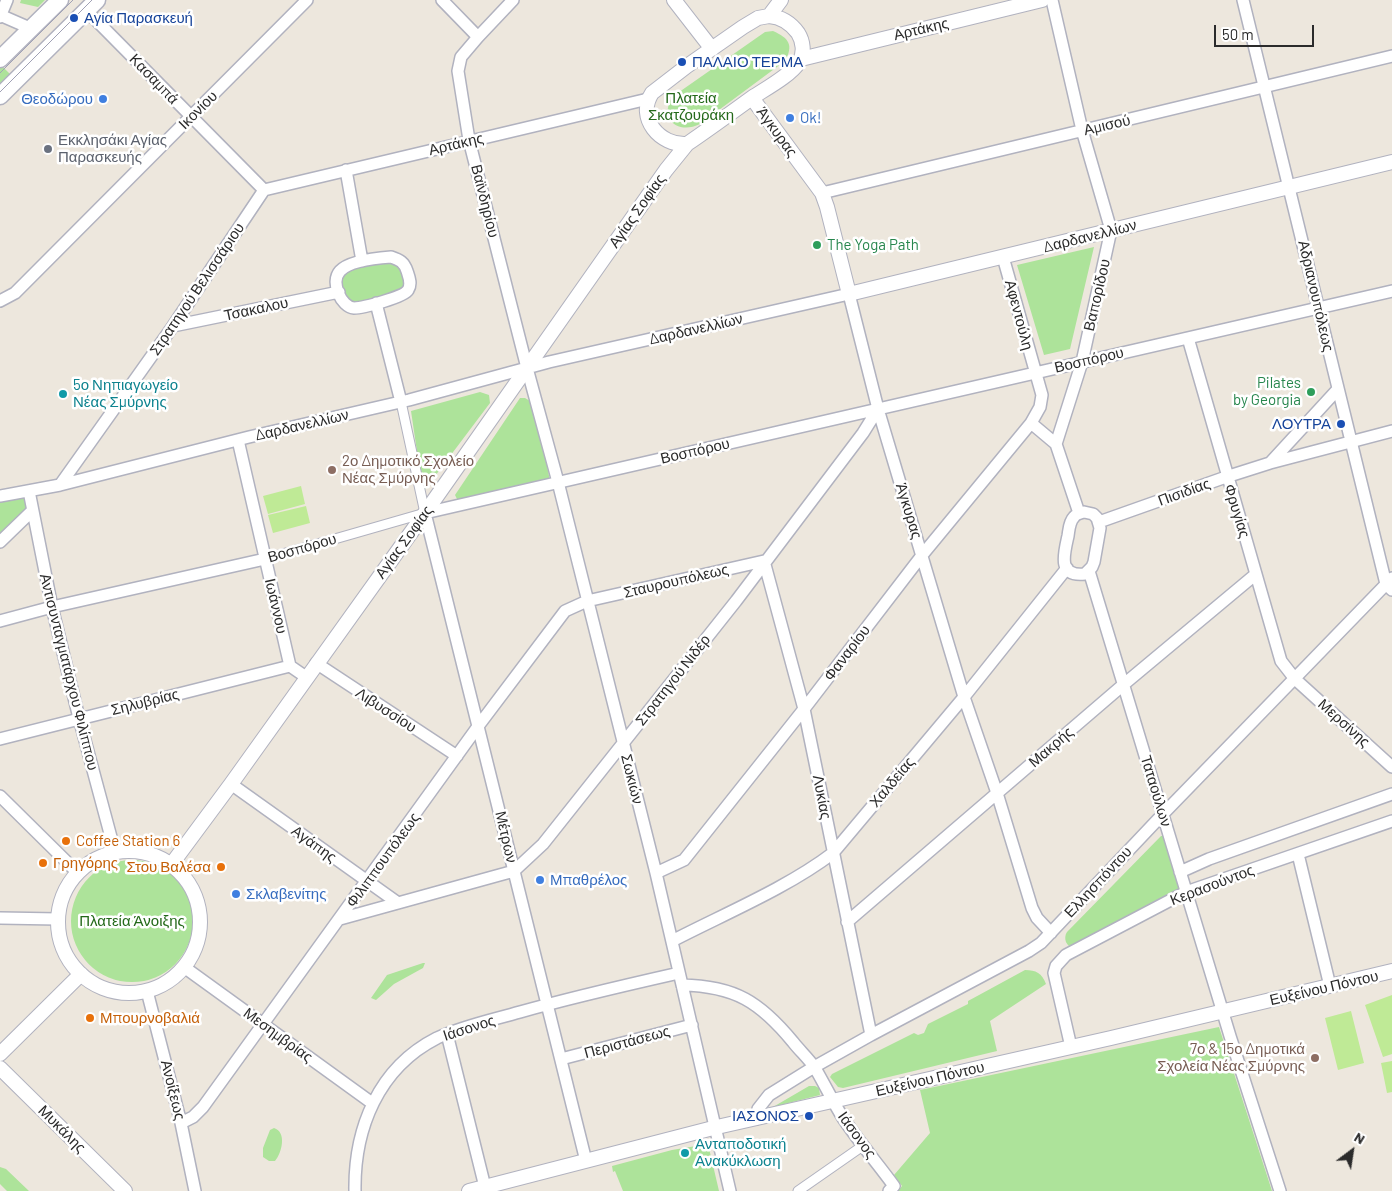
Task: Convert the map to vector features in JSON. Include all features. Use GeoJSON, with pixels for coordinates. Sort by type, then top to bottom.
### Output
{"type":"FeatureCollection","features":[{"type":"Feature","properties":{"kind":"main road"},"geometry":{"type":"LineString","coordinates":[[0,59],[60,0]]}},
{"type":"Feature","properties":{"kind":"main road"},"geometry":{"type":"LineString","coordinates":[[0,96],[92,5]]}},
{"type":"Feature","properties":{"kind":"street"},"geometry":{"type":"LineString","coordinates":[[7,0],[0,16],[32,29]]}},
{"type":"Feature","properties":{"kind":"street","name":"Ικονίου"},"geometry":{"type":"LineString","coordinates":[[0,301],[15,293],[307,0]]}},
{"type":"Feature","properties":{"kind":"street"},"geometry":{"type":"LineString","coordinates":[[442,0],[478,37]]}},
{"type":"Feature","properties":{"kind":"street","name":"Βαϊνδηρίου"},"geometry":{"type":"LineString","coordinates":[[513,0],[462,57],[458,71],[470,140],[527,368]]}},
{"type":"Feature","properties":{"kind":"street"},"geometry":{"type":"LineString","coordinates":[[674,0],[712,48]]}},
{"type":"Feature","properties":{"kind":"street"},"geometry":{"type":"LineString","coordinates":[[769,16],[781,0]]}},
{"type":"Feature","properties":{"kind":"street","name":"Αρτάκης"},"geometry":{"type":"LineString","coordinates":[[801,59],[1042,0]]}},
{"type":"Feature","properties":{"kind":"street","name":"Βαπορίδου"},"geometry":{"type":"LineString","coordinates":[[1052,0],[1082,130],[1111,230],[1082,362],[1056,444]]}},
{"type":"Feature","properties":{"kind":"street","name":"Αδριανουπόλεως"},"geometry":{"type":"LineString","coordinates":[[1243,0],[1320,307],[1351,441],[1390,584]]}},
{"type":"Feature","properties":{"kind":"street","name":"Κασαμπά"},"geometry":{"type":"LineString","coordinates":[[92,5],[191,117],[264,190]]}},
{"type":"Feature","properties":{"kind":"street"},"geometry":{"type":"LineString","coordinates":[[687,144],[681,145],[667,141],[651,126],[646,113],[648,99],[657,88],[712,48],[758,18],[769,16],[789,23],[798,32],[803,47],[801,59]]}},
{"type":"Feature","properties":{"kind":"street","name":"Αμισού"},"geometry":{"type":"LineString","coordinates":[[822,193],[1392,56]]}},
{"type":"Feature","properties":{"kind":"street","name":"Αγίας Σοφίας"},"geometry":{"type":"LineString","coordinates":[[171,865],[425,513],[666,170],[687,144],[792,70],[801,59]]}},
{"type":"Feature","properties":{"kind":"street","name":"Άγκυρας"},"geometry":{"type":"LineString","coordinates":[[752,98],[822,193],[827,207],[878,409],[923,554],[964,697],[997,793],[1032,908],[1037,918],[1050,933]]}},
{"type":"Feature","properties":{"kind":"street","name":"Αρτάκης"},"geometry":{"type":"LineString","coordinates":[[264,190],[648,99]]}},
{"type":"Feature","properties":{"kind":"street","name":"Δαρδανελλίων"},"geometry":{"type":"LineString","coordinates":[[0,496],[60,485],[238,440],[401,402],[527,368],[848,294],[1392,162]]}},
{"type":"Feature","properties":{"kind":"street"},"geometry":{"type":"LineString","coordinates":[[346,170],[362,261]]}},
{"type":"Feature","properties":{"kind":"street","name":"Στρατηγού Βελισσάριου"},"geometry":{"type":"LineString","coordinates":[[60,485],[173,326],[264,190]]}},
{"type":"Feature","properties":{"kind":"street"},"geometry":{"type":"LineString","coordinates":[[391,257],[398,259],[404,263],[410,281],[408,289],[402,295],[376,303],[356,308],[348,307],[343,303],[336,285],[336,277],[340,271],[362,261],[391,257]]}},
{"type":"Feature","properties":{"kind":"street","name":"Αφεντούλη"},"geometry":{"type":"LineString","coordinates":[[1003,257],[1035,373]]}},
{"type":"Feature","properties":{"kind":"street","name":"Βοσπόρου"},"geometry":{"type":"LineString","coordinates":[[0,621],[265,559],[425,513],[1392,291]]}},
{"type":"Feature","properties":{"kind":"street","name":"Τσακαλου"},"geometry":{"type":"LineString","coordinates":[[173,326],[339,292]]}},
{"type":"Feature","properties":{"kind":"street"},"geometry":{"type":"LineString","coordinates":[[376,303],[401,402],[425,513]]}},
{"type":"Feature","properties":{"kind":"street","name":"Φρυγίας"},"geometry":{"type":"LineString","coordinates":[[1188,338],[1226,477],[1280,661],[1295,679]]}},
{"type":"Feature","properties":{"kind":"street","name":"Σωκιών"},"geometry":{"type":"LineString","coordinates":[[527,368],[558,482],[656,873],[717,1127],[730,1191]]}},
{"type":"Feature","properties":{"kind":"street"},"geometry":{"type":"LineString","coordinates":[[1035,373],[1042,395],[1040,407],[1031,423],[1056,444],[1079,513]]}},
{"type":"Feature","properties":{"kind":"street","name":"Πισιδίας"},"geometry":{"type":"LineString","coordinates":[[1270,463],[1338,389]]}},
{"type":"Feature","properties":{"kind":"street","name":"Στρατηγού Νιδέρ"},"geometry":{"type":"LineString","coordinates":[[340,919],[514,871],[543,844],[736,600],[863,433],[878,409]]}},
{"type":"Feature","properties":{"kind":"street","name":"Φαναρίου"},"geometry":{"type":"LineString","coordinates":[[656,873],[684,860],[804,709],[923,554],[1031,423]]}},
{"type":"Feature","properties":{"kind":"street","name":"Πισιδίας"},"geometry":{"type":"LineString","coordinates":[[1099,522],[1270,463],[1392,431]]}},
{"type":"Feature","properties":{"kind":"street","name":"Ιωάννου"},"geometry":{"type":"LineString","coordinates":[[238,440],[290,666]]}},
{"type":"Feature","properties":{"kind":"street","name":"Αντισυνταγματάρχου Φιλίππου"},"geometry":{"type":"LineString","coordinates":[[29,491],[52,608],[115,852]]}},
{"type":"Feature","properties":{"kind":"street"},"geometry":{"type":"LineString","coordinates":[[0,542],[32,511]]}},
{"type":"Feature","properties":{"kind":"street"},"geometry":{"type":"LineString","coordinates":[[1088,512],[1093,514],[1099,522],[1100,528],[1094,562],[1085,574],[1075,574],[1067,568],[1063,558],[1070,523],[1075,515],[1088,512]]}},
{"type":"Feature","properties":{"kind":"street","name":"Μέτρων"},"geometry":{"type":"LineString","coordinates":[[425,513],[479,724],[586,1161]]}},
{"type":"Feature","properties":{"kind":"street","name":"Σταυρουπόλεως"},"geometry":{"type":"LineString","coordinates":[[587,601],[764,561]]}},
{"type":"Feature","properties":{"kind":"street","name":"Λυκίας"},"geometry":{"type":"LineString","coordinates":[[764,561],[804,709],[871,1035]]}},
{"type":"Feature","properties":{"kind":"street","name":"Χαλδείας"},"geometry":{"type":"LineString","coordinates":[[672,941],[816,866],[833,853],[964,697],[1067,568]]}},
{"type":"Feature","properties":{"kind":"street","name":"Ταταούλων"},"geometry":{"type":"LineString","coordinates":[[1089,571],[1186,892],[1280,1191]]}},
{"type":"Feature","properties":{"kind":"street","name":"Μακρής"},"geometry":{"type":"LineString","coordinates":[[847,922],[1123,685],[1256,574]]}},
{"type":"Feature","properties":{"kind":"street","name":"Ελλησπόντου"},"geometry":{"type":"LineString","coordinates":[[756,1119],[758,1109],[769,1095],[814,1067],[1029,952],[1050,933],[1163,814],[1390,584]]}},
{"type":"Feature","properties":{"kind":"street","name":"Φιλιππουπόλεως"},"geometry":{"type":"LineString","coordinates":[[181,1123],[193,1117],[203,1107],[367,882],[479,724],[565,611],[587,601]]}},
{"type":"Feature","properties":{"kind":"street","name":"Λιβυσσίου"},"geometry":{"type":"LineString","coordinates":[[316,663],[457,756]]}},
{"type":"Feature","properties":{"kind":"street"},"geometry":{"type":"LineString","coordinates":[[290,666],[306,677]]}},
{"type":"Feature","properties":{"kind":"street","name":"Σηλυβρίας"},"geometry":{"type":"LineString","coordinates":[[0,739],[290,666]]}},
{"type":"Feature","properties":{"kind":"street","name":"Μερσίνης"},"geometry":{"type":"LineString","coordinates":[[1295,679],[1392,767]]}},
{"type":"Feature","properties":{"kind":"street","name":"Αγάπης"},"geometry":{"type":"LineString","coordinates":[[231,784],[398,903]]}},
{"type":"Feature","properties":{"kind":"street","name":"Κερασούντος"},"geometry":{"type":"LineString","coordinates":[[1180,872],[1209,859],[1392,794]]}},
{"type":"Feature","properties":{"kind":"street"},"geometry":{"type":"LineString","coordinates":[[0,796],[78,873]]}},
{"type":"Feature","properties":{"kind":"street","name":"Κερασούντος"},"geometry":{"type":"LineString","coordinates":[[1071,1048],[1054,979],[1056,966],[1066,955],[1186,892],[1392,821]]}},
{"type":"Feature","properties":{"kind":"street"},"geometry":{"type":"LineString","coordinates":[[115,852],[141,852],[160,858],[171,865],[188,883],[199,908],[199,936],[195,950],[184,967],[168,982],[148,991],[125,993],[112,991],[100,986],[80,974],[63,949],[58,919],[63,896],[78,873],[88,864],[115,852]]}},
{"type":"Feature","properties":{"kind":"street"},"geometry":{"type":"LineString","coordinates":[[1298,854],[1330,986]]}},
{"type":"Feature","properties":{"kind":"street"},"geometry":{"type":"LineString","coordinates":[[0,918],[58,919]]}},
{"type":"Feature","properties":{"kind":"street","name":"Μεσημβρίας"},"geometry":{"type":"LineString","coordinates":[[184,967],[372,1103]]}},
{"type":"Feature","properties":{"kind":"street","name":"Ευξείνου Πόντου"},"geometry":{"type":"LineString","coordinates":[[469,1191],[486,1189],[717,1127],[1071,1048],[1392,971]]}},
{"type":"Feature","properties":{"kind":"street","name":"Ιάσονος"},"geometry":{"type":"LineString","coordinates":[[355,1191],[355,1175],[361,1133],[372,1103],[394,1072],[421,1048],[447,1034],[466,1027],[547,1004],[679,972]]}},
{"type":"Feature","properties":{"kind":"street"},"geometry":{"type":"LineString","coordinates":[[0,1054],[80,974]]}},
{"type":"Feature","properties":{"kind":"street","name":"Ιάσονος"},"geometry":{"type":"LineString","coordinates":[[682,985],[707,985],[726,990],[746,999],[780,1026],[814,1067],[844,1119],[864,1145],[892,1188]]}},
{"type":"Feature","properties":{"kind":"street","name":"Ανοίξεως"},"geometry":{"type":"LineString","coordinates":[[148,991],[181,1123],[195,1191]]}},
{"type":"Feature","properties":{"kind":"street","name":"Περιστάσεως"},"geometry":{"type":"LineString","coordinates":[[561,1059],[692,1025]]}},
{"type":"Feature","properties":{"kind":"street"},"geometry":{"type":"LineString","coordinates":[[447,1034],[486,1189]]}},
{"type":"Feature","properties":{"kind":"street","name":"Μυκάλης"},"geometry":{"type":"LineString","coordinates":[[0,1068],[125,1191]]}},
{"type":"Feature","properties":{"kind":"street"},"geometry":{"type":"LineString","coordinates":[[798,1191],[864,1145]]}},
{"type":"Feature","properties":{"kind":"green space"},"geometry":{"type":"Polygon","coordinates":[[[21,0],[45,0],[38,7],[20,3],[21,0]]]}},
{"type":"Feature","properties":{"kind":"green space","name":"Πλατεία Σκατζουράκη"},"geometry":{"type":"Polygon","coordinates":[[[773,31],[783,36],[788,43],[789,51],[785,61],[700,124],[685,128],[673,123],[669,118],[668,112],[672,97],[765,32],[773,31]]]}},
{"type":"Feature","properties":{"kind":"green space"},"geometry":{"type":"Polygon","coordinates":[[[0,64],[15,79],[0,93],[0,64]]]}},
{"type":"Feature","properties":{"kind":"green space"},"geometry":{"type":"Polygon","coordinates":[[[1094,247],[1070,349],[1044,355],[1017,265],[1094,247]]]}},
{"type":"Feature","properties":{"kind":"green space"},"geometry":{"type":"Polygon","coordinates":[[[398,259],[409,289],[376,303],[343,303],[340,271],[398,259]]]}},
{"type":"Feature","properties":{"kind":"green space"},"geometry":{"type":"Polygon","coordinates":[[[480,392],[489,395],[490,403],[423,492],[411,411],[480,392]]]}},
{"type":"Feature","properties":{"kind":"green space"},"geometry":{"type":"Polygon","coordinates":[[[520,398],[525,398],[535,404],[550,481],[463,501],[457,499],[455,495],[520,398]]]}},
{"type":"Feature","properties":{"kind":"green space"},"geometry":{"type":"Polygon","coordinates":[[[301,486],[305,504],[268,514],[263,496],[301,486]]]}},
{"type":"Feature","properties":{"kind":"green space"},"geometry":{"type":"Polygon","coordinates":[[[29,491],[32,511],[0,542],[0,496],[29,491]]]}},
{"type":"Feature","properties":{"kind":"green space"},"geometry":{"type":"Polygon","coordinates":[[[306,506],[310,523],[273,533],[268,515],[306,506]]]}},
{"type":"Feature","properties":{"kind":"green space"},"geometry":{"type":"Polygon","coordinates":[[[1161,836],[1164,836],[1181,886],[1074,948],[1069,946],[1065,939],[1067,932],[1161,836]]]}},
{"type":"Feature","properties":{"kind":"green space","name":"Πλατεία Άνοιξης"},"geometry":{"type":"Polygon","coordinates":[[[132,860],[144,861],[155,865],[166,870],[175,878],[183,887],[188,898],[192,909],[192,933],[188,944],[183,955],[175,964],[166,972],[155,977],[144,981],[132,982],[120,981],[109,977],[98,972],[89,964],[81,955],[76,944],[72,933],[71,921],[72,909],[76,898],[81,887],[89,878],[98,870],[109,865],[120,861],[132,860]]]}},
{"type":"Feature","properties":{"kind":"green space"},"geometry":{"type":"Polygon","coordinates":[[[425,963],[423,968],[394,984],[376,1000],[371,998],[387,975],[425,963]]]}},
{"type":"Feature","properties":{"kind":"green space"},"geometry":{"type":"Polygon","coordinates":[[[1025,970],[1038,973],[1043,977],[1046,984],[990,1021],[997,1051],[843,1088],[838,1087],[830,1077],[832,1074],[914,1033],[918,1035],[924,1033],[928,1024],[968,1004],[968,1001],[1025,970]]]}},
{"type":"Feature","properties":{"kind":"green space"},"geometry":{"type":"Polygon","coordinates":[[[1392,995],[1392,1054],[1383,1057],[1365,1005],[1392,995]]]}},
{"type":"Feature","properties":{"kind":"green space"},"geometry":{"type":"Polygon","coordinates":[[[1351,1011],[1364,1063],[1338,1070],[1325,1018],[1351,1011]]]}},
{"type":"Feature","properties":{"kind":"green space"},"geometry":{"type":"Polygon","coordinates":[[[1219,1027],[1272,1191],[898,1191],[902,1186],[894,1175],[930,1133],[920,1090],[1219,1027]]]}},
{"type":"Feature","properties":{"kind":"green space"},"geometry":{"type":"Polygon","coordinates":[[[1392,1061],[1392,1092],[1387,1093],[1381,1063],[1392,1061]]]}},
{"type":"Feature","properties":{"kind":"green space"},"geometry":{"type":"Polygon","coordinates":[[[809,1086],[819,1088],[820,1095],[773,1107],[809,1086]]]}},
{"type":"Feature","properties":{"kind":"green space"},"geometry":{"type":"Polygon","coordinates":[[[274,1128],[281,1134],[282,1143],[278,1157],[275,1161],[269,1161],[263,1157],[263,1148],[270,1130],[274,1128]]]}},
{"type":"Feature","properties":{"kind":"green space"},"geometry":{"type":"Polygon","coordinates":[[[708,1144],[719,1191],[623,1191],[615,1171],[613,1172],[612,1166],[672,1150],[708,1144]]]}},
{"type":"Feature","properties":{"kind":"green space"},"geometry":{"type":"Polygon","coordinates":[[[0,1167],[6,1169],[29,1191],[7,1191],[0,1184],[0,1167]]]}},
{"type":"Feature","properties":{"kind":"tram line"},"geometry":{"type":"LineString","coordinates":[[0,73],[73,0]]}},
{"type":"Feature","properties":{"kind":"tram line"},"geometry":{"type":"LineString","coordinates":[[0,92],[92,0]]}},
{"type":"Feature","properties":{"kind":"place","name":"Αγία Παρασκευή"},"geometry":{"type":"Point","coordinates":[74,18]}},
{"type":"Feature","properties":{"kind":"place","name":"ΠΑΛΑΙΟ ΤΕΡΜΑ"},"geometry":{"type":"Point","coordinates":[682,62]}},
{"type":"Feature","properties":{"kind":"place","name":"Θεοδώρου"},"geometry":{"type":"Point","coordinates":[103,99]}},
{"type":"Feature","properties":{"kind":"place","name":"Ok!"},"geometry":{"type":"Point","coordinates":[790,118]}},
{"type":"Feature","properties":{"kind":"place","name":"Εκκλησάκι Αγίας Παρασκευής"},"geometry":{"type":"Point","coordinates":[48,149]}},
{"type":"Feature","properties":{"kind":"place","name":"The Yoga Path"},"geometry":{"type":"Point","coordinates":[817,245]}},
{"type":"Feature","properties":{"kind":"place","name":"Pilates by Georgia"},"geometry":{"type":"Point","coordinates":[1311,392]}},
{"type":"Feature","properties":{"kind":"place","name":"5ο Νηπιαγωγείο Νέας Σμύρνης"},"geometry":{"type":"Point","coordinates":[63,394]}},
{"type":"Feature","properties":{"kind":"place","name":"ΛΟΥΤΡΑ"},"geometry":{"type":"Point","coordinates":[1341,424]}},
{"type":"Feature","properties":{"kind":"place","name":"2ο Δημοτικό Σχολείο Νέας Σμύρνης"},"geometry":{"type":"Point","coordinates":[332,470]}},
{"type":"Feature","properties":{"kind":"place","name":"Coffee Station 6"},"geometry":{"type":"Point","coordinates":[66,841]}},
{"type":"Feature","properties":{"kind":"place","name":"Γρηγόρης"},"geometry":{"type":"Point","coordinates":[43,863]}},
{"type":"Feature","properties":{"kind":"place","name":"Στου Βαλέσα"},"geometry":{"type":"Point","coordinates":[221,867]}},
{"type":"Feature","properties":{"kind":"place","name":"Μπαθρέλος"},"geometry":{"type":"Point","coordinates":[540,880]}},
{"type":"Feature","properties":{"kind":"place","name":"Σκλαβενίτης"},"geometry":{"type":"Point","coordinates":[236,894]}},
{"type":"Feature","properties":{"kind":"place","name":"Μπουρνοβαλιά"},"geometry":{"type":"Point","coordinates":[90,1018]}},
{"type":"Feature","properties":{"kind":"place","name":"7ο & 15ο Δημοτικά Σχολεία Νέας Σμύρνης"},"geometry":{"type":"Point","coordinates":[1315,1058]}},
{"type":"Feature","properties":{"kind":"place","name":"ΙΑΣΟΝΟΣ"},"geometry":{"type":"Point","coordinates":[809,1116]}},
{"type":"Feature","properties":{"kind":"place","name":"Ανταποδοτική Ανακύκλωση"},"geometry":{"type":"Point","coordinates":[685,1153]}}]}
